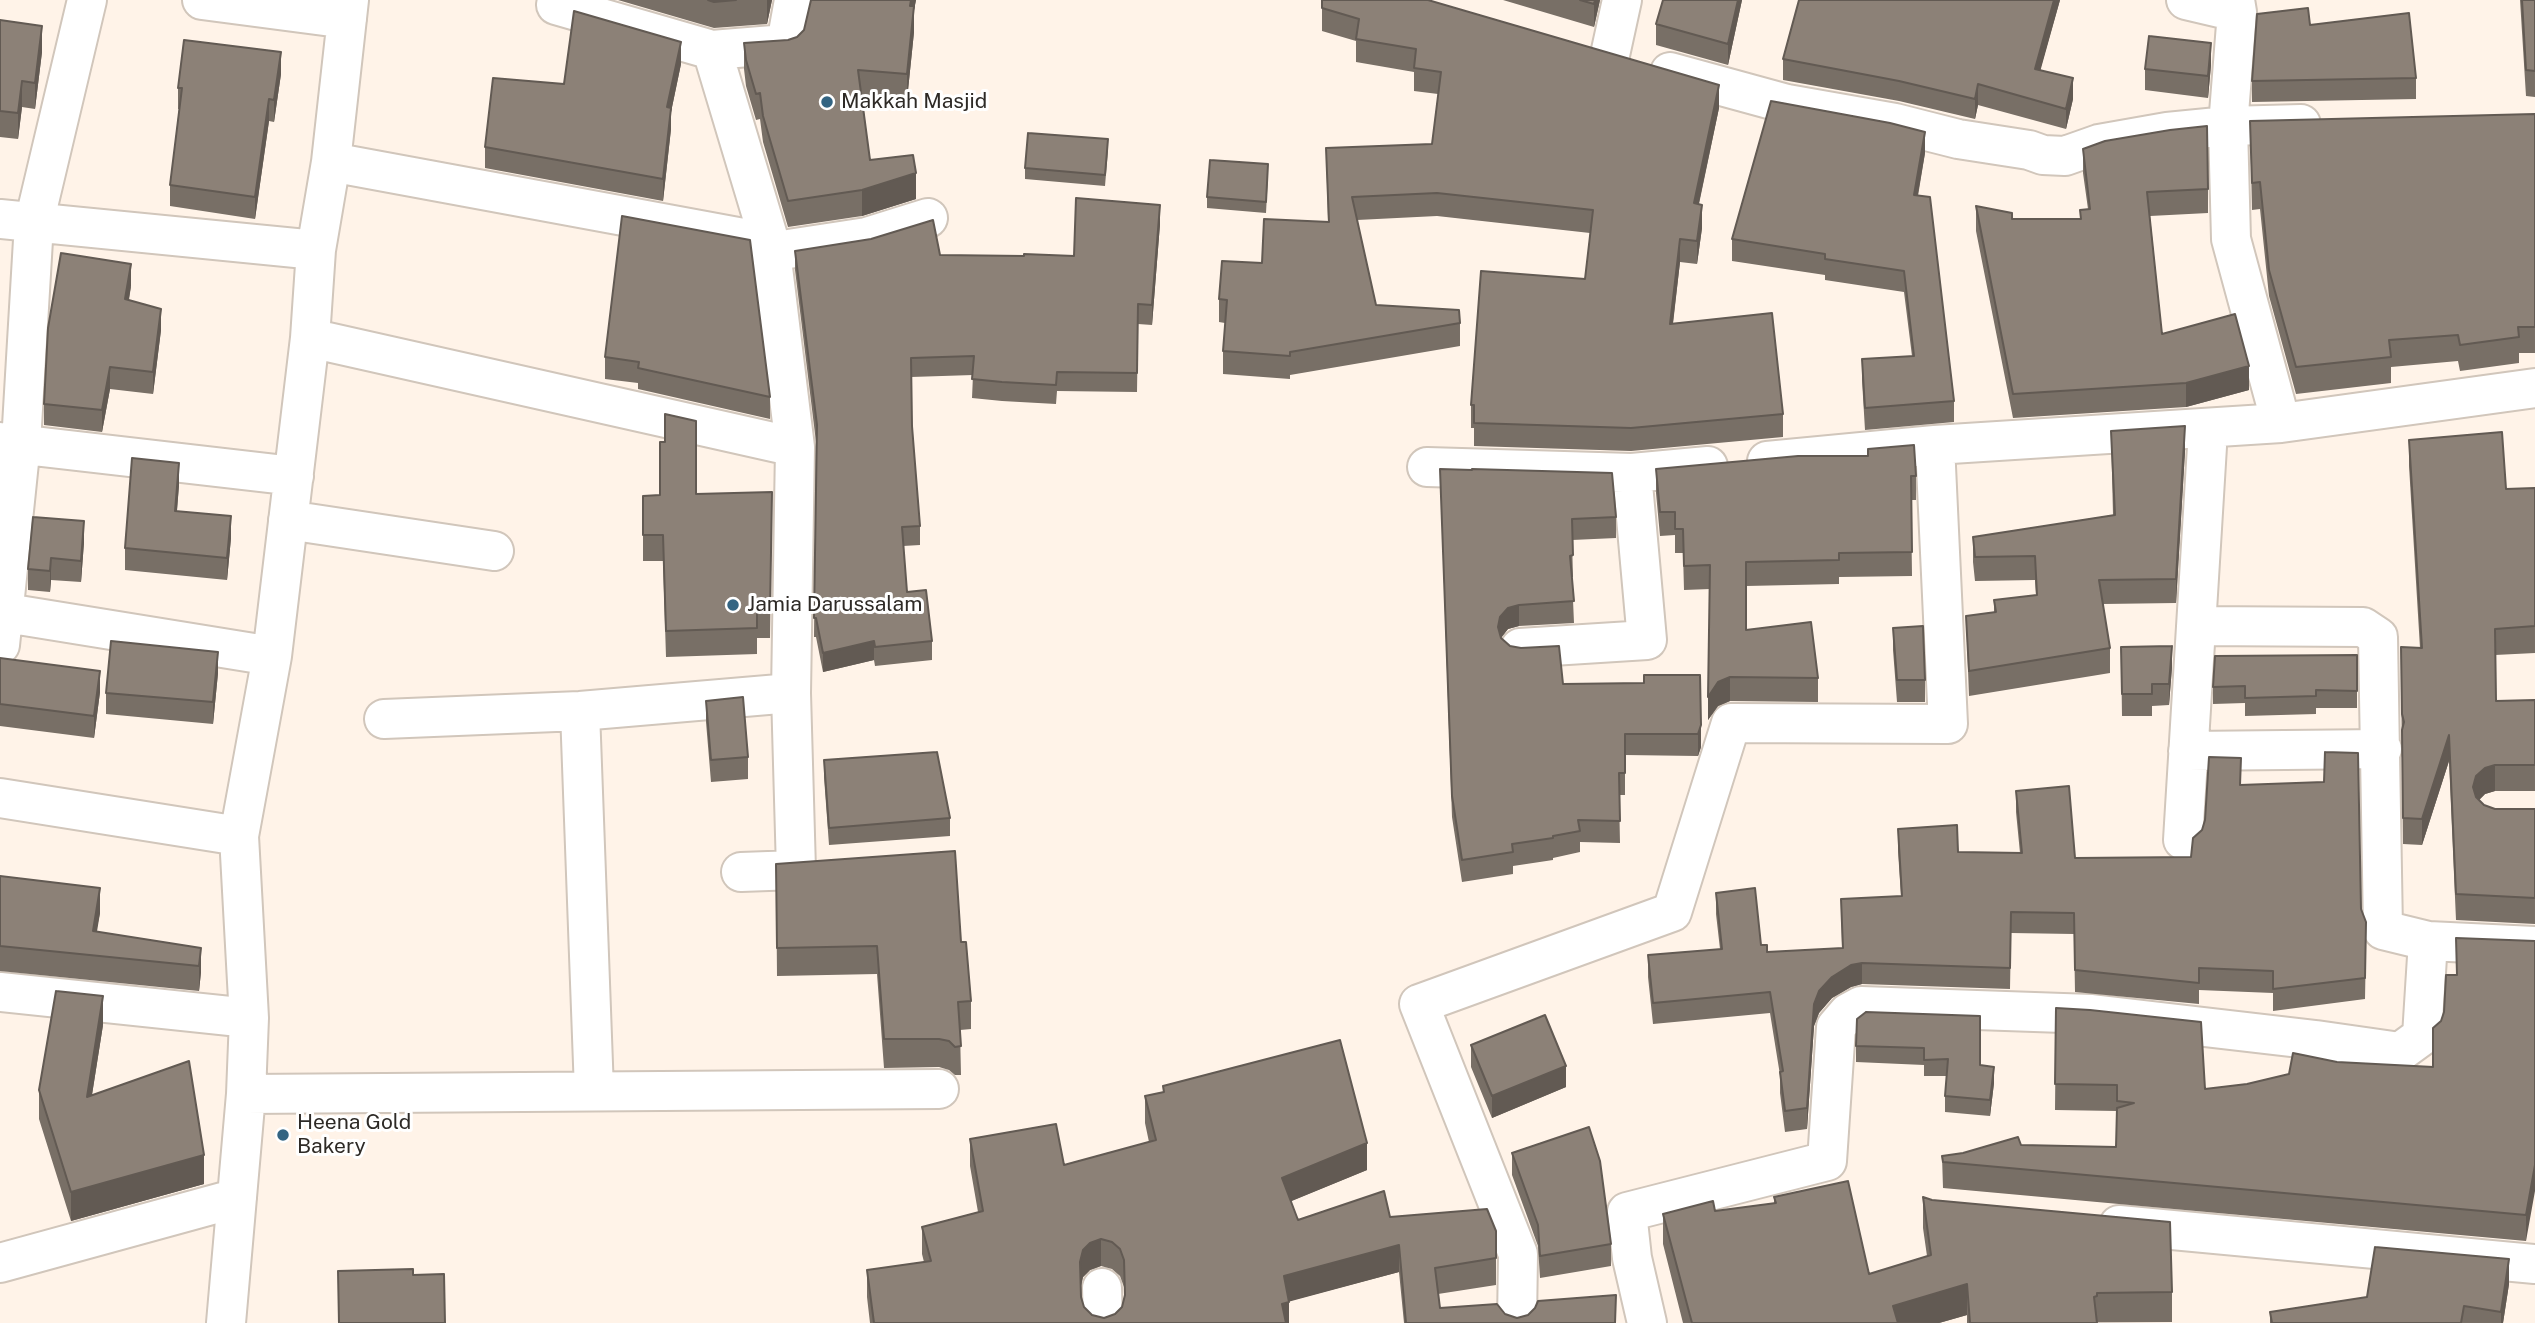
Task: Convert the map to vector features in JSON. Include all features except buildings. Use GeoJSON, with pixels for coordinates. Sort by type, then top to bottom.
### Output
{"type":"FeatureCollection","features":[{"type":"Feature","properties":{"kind":"street"},"geometry":{"type":"LineString","coordinates":[[87,0],[17,221],[11,443],[1,623],[272,656]]}},
{"type":"Feature","properties":{"kind":"street"},"geometry":{"type":"LineString","coordinates":[[202,0],[348,10],[331,162],[316,250],[310,338],[272,656],[239,836],[249,1018],[246,1094],[226,1323]]}},
{"type":"Feature","properties":{"kind":"street"},"geometry":{"type":"LineString","coordinates":[[548,2],[712,50],[786,44],[794,0]]}},
{"type":"Feature","properties":{"kind":"street"},"geometry":{"type":"LineString","coordinates":[[1610,55],[1622,0]]}},
{"type":"Feature","properties":{"kind":"street"},"geometry":{"type":"LineString","coordinates":[[2186,0],[2236,6],[2228,126],[2231,239],[2281,424]]}},
{"type":"Feature","properties":{"kind":"street"},"geometry":{"type":"LineString","coordinates":[[1571,44],[1787,104],[2043,155],[2066,156],[2099,144],[2167,132],[2228,126],[2340,123]]}},
{"type":"Feature","properties":{"kind":"street"},"geometry":{"type":"LineString","coordinates":[[712,50],[770,243],[795,447],[791,693],[796,870]]}},
{"type":"Feature","properties":{"kind":"street"},"geometry":{"type":"LineString","coordinates":[[331,162],[770,243],[782,250],[867,237],[928,218]]}},
{"type":"Feature","properties":{"kind":"street"},"geometry":{"type":"LineString","coordinates":[[17,221],[316,250]]}},
{"type":"Feature","properties":{"kind":"street"},"geometry":{"type":"LineString","coordinates":[[310,338],[795,447]]}},
{"type":"Feature","properties":{"kind":"street"},"geometry":{"type":"LineString","coordinates":[[1427,467],[1632,473],[1935,445],[2281,424],[2535,388]]}},
{"type":"Feature","properties":{"kind":"street"},"geometry":{"type":"LineString","coordinates":[[2183,840],[2208,430]]}},
{"type":"Feature","properties":{"kind":"street"},"geometry":{"type":"LineString","coordinates":[[11,443],[294,476]]}},
{"type":"Feature","properties":{"kind":"street"},"geometry":{"type":"LineString","coordinates":[[1517,1323],[1518,1254],[1419,1004],[1672,912],[1731,723],[1948,724],[1935,445]]}},
{"type":"Feature","properties":{"kind":"street"},"geometry":{"type":"LineString","coordinates":[[1520,648],[1647,640],[1632,473]]}},
{"type":"Feature","properties":{"kind":"street"},"geometry":{"type":"LineString","coordinates":[[288,520],[494,551]]}},
{"type":"Feature","properties":{"kind":"street"},"geometry":{"type":"LineString","coordinates":[[2196,626],[2363,627],[2378,637],[2383,930],[2428,941],[2535,946]]}},
{"type":"Feature","properties":{"kind":"street"},"geometry":{"type":"LineString","coordinates":[[384,719],[580,711],[791,693]]}},
{"type":"Feature","properties":{"kind":"street"},"geometry":{"type":"LineString","coordinates":[[580,711],[594,1091]]}},
{"type":"Feature","properties":{"kind":"street"},"geometry":{"type":"LineString","coordinates":[[2188,751],[2382,749]]}},
{"type":"Feature","properties":{"kind":"street"},"geometry":{"type":"LineString","coordinates":[[0,798],[239,836]]}},
{"type":"Feature","properties":{"kind":"street"},"geometry":{"type":"LineString","coordinates":[[741,872],[837,867]]}},
{"type":"Feature","properties":{"kind":"street"},"geometry":{"type":"LineString","coordinates":[[1647,1323],[1632,1258],[1627,1212],[1828,1161],[1836,1027],[1848,1013],[1861,1006],[2092,1014],[2400,1052],[2422,1036],[2428,941]]}},
{"type":"Feature","properties":{"kind":"street"},"geometry":{"type":"LineString","coordinates":[[0,992],[249,1018]]}},
{"type":"Feature","properties":{"kind":"street"},"geometry":{"type":"LineString","coordinates":[[246,1094],[939,1089]]}},
{"type":"Feature","properties":{"kind":"street"},"geometry":{"type":"LineString","coordinates":[[0,1263],[237,1198]]}},
{"type":"Feature","properties":{"kind":"street"},"geometry":{"type":"LineString","coordinates":[[2082,1222],[2535,1264]]}},
{"type":"Feature","properties":{"kind":"place","name":"Makkah Masjid"},"geometry":{"type":"Point","coordinates":[827,102]}},
{"type":"Feature","properties":{"kind":"place","name":"Jamia Darussalam"},"geometry":{"type":"Point","coordinates":[733,605]}},
{"type":"Feature","properties":{"kind":"place","name":"Heena Gold Bakery"},"geometry":{"type":"Point","coordinates":[283,1135]}}]}
